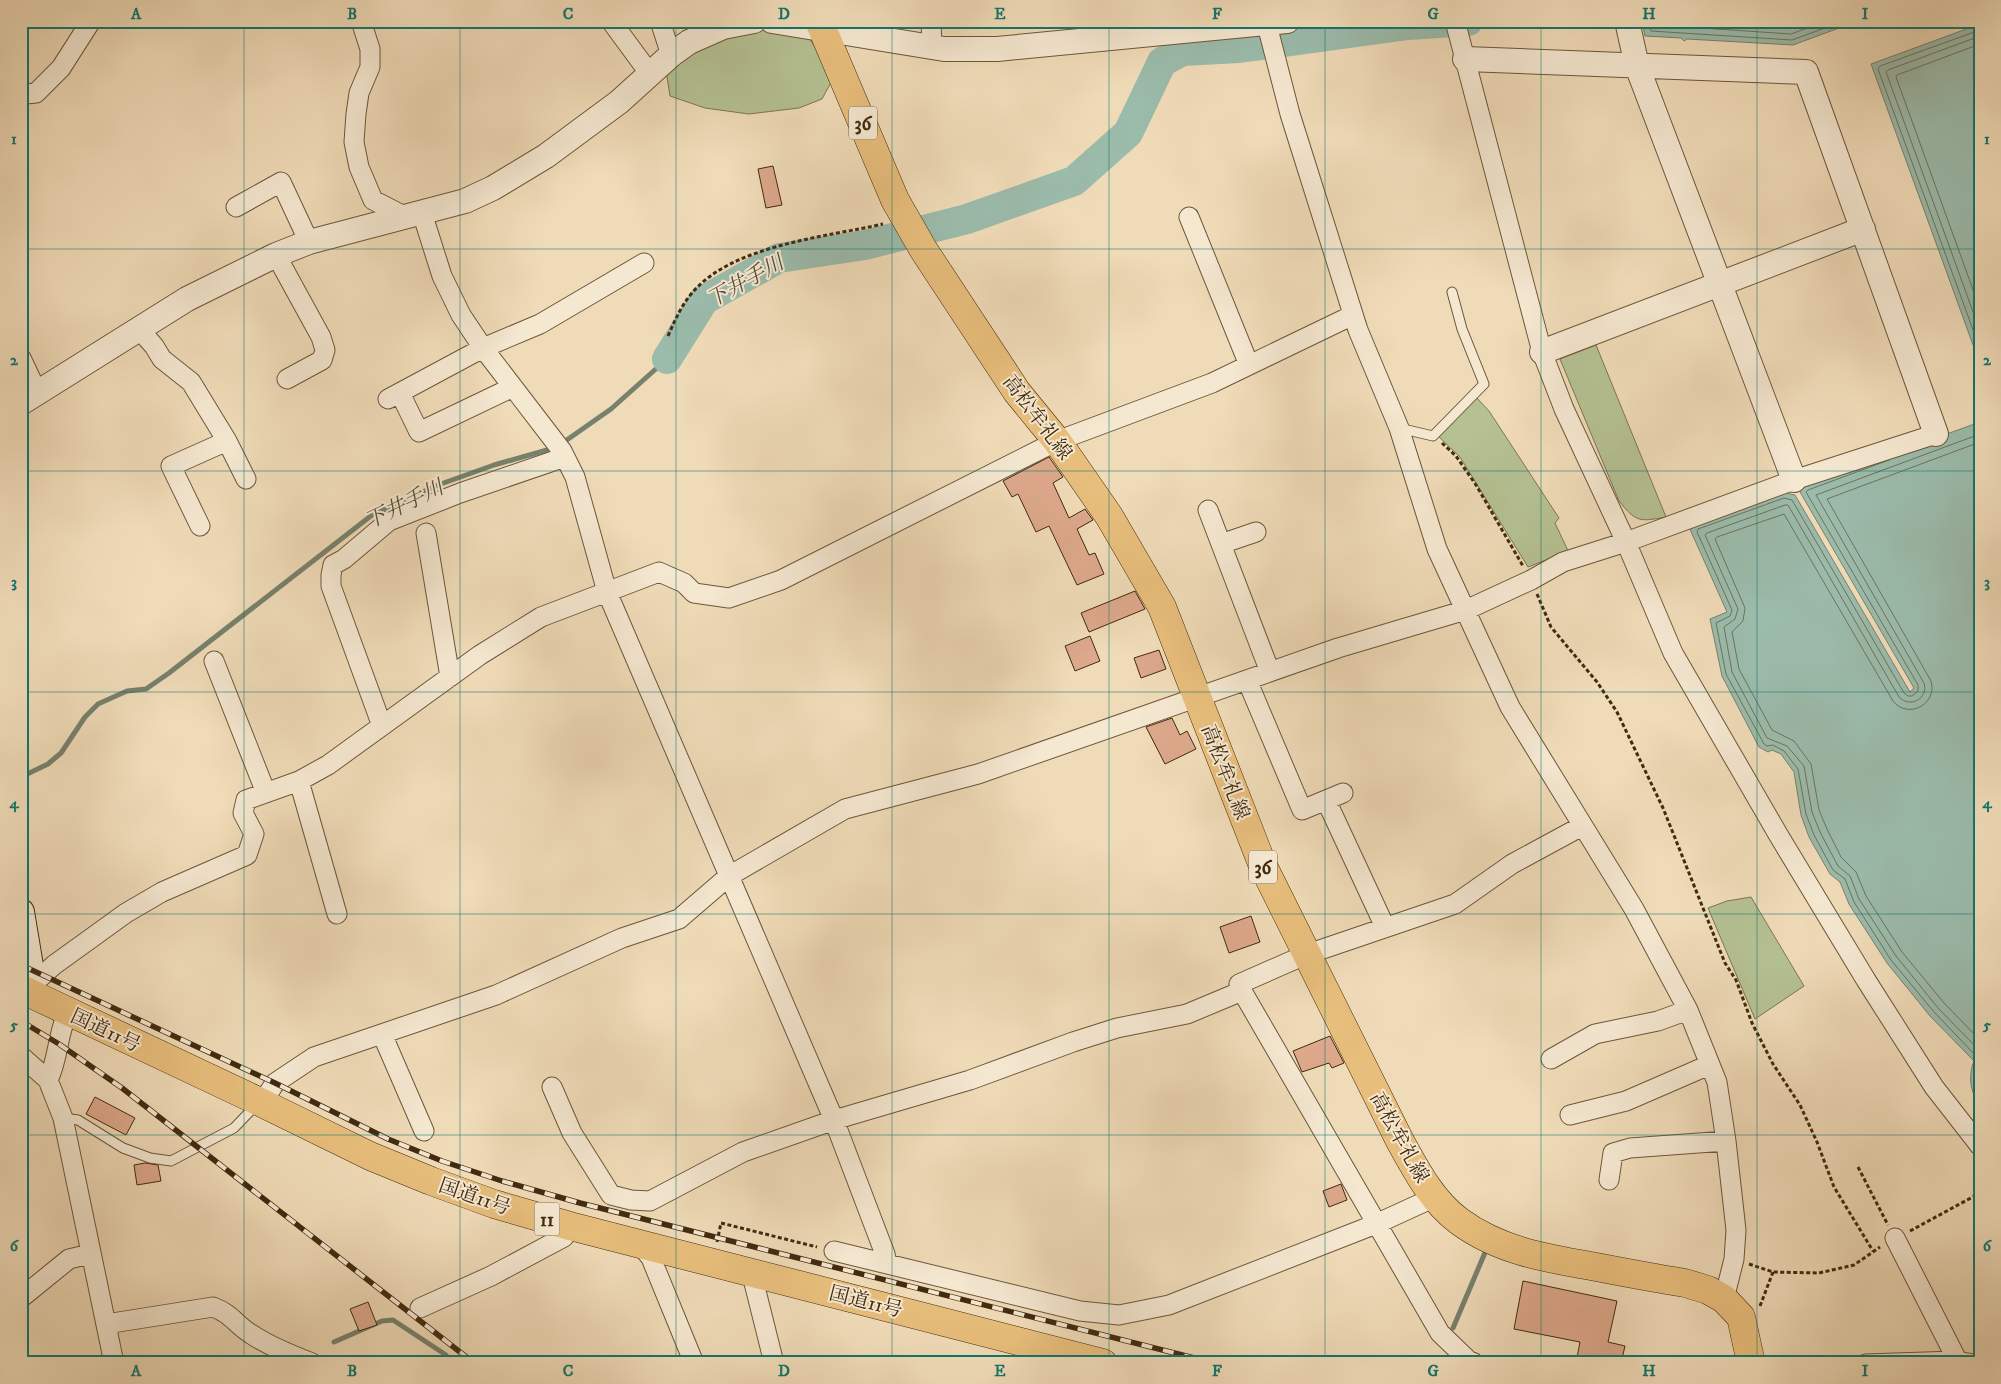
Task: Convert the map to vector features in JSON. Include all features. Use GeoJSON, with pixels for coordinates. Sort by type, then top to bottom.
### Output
{"type":"FeatureCollection","features":[{"type":"Feature","properties":{"kind":"main road","name":"高松牟礼線"},"geometry":{"type":"LineString","coordinates":[[821,26],[895,200],[907,222],[1017,392],[1057,441],[1109,516],[1162,608],[1263,866],[1305,955],[1419,1176],[1435,1197],[1458,1220],[1494,1243],[1534,1256],[1685,1283],[1708,1290],[1732,1308]]}},
{"type":"Feature","properties":{"kind":"main road"},"geometry":{"type":"LineString","coordinates":[[21,912],[29,989]]}},
{"type":"Feature","properties":{"kind":"main road","name":"国道11号"},"geometry":{"type":"LineString","coordinates":[[29,989],[68,1012],[370,1156],[431,1182],[494,1204],[570,1226],[1102,1363]]}},
{"type":"Feature","properties":{"kind":"main road"},"geometry":{"type":"LineString","coordinates":[[1732,1308],[1751,1363]]}},
{"type":"Feature","properties":{"kind":"street"},"geometry":{"type":"LineString","coordinates":[[21,97],[26,94],[36,93],[61,68],[91,21]]}},
{"type":"Feature","properties":{"kind":"street"},"geometry":{"type":"LineString","coordinates":[[361,21],[370,49],[370,67],[359,93],[356,114],[354,142],[359,167],[373,200],[414,215],[461,315],[483,348],[548,432],[563,454],[575,477],[607,592],[834,1120],[885,1254],[886,1263]]}},
{"type":"Feature","properties":{"kind":"street"},"geometry":{"type":"LineString","coordinates":[[611,21],[650,74]]}},
{"type":"Feature","properties":{"kind":"street"},"geometry":{"type":"LineString","coordinates":[[660,21],[671,54]]}},
{"type":"Feature","properties":{"kind":"street"},"geometry":{"type":"LineString","coordinates":[[21,358],[29,397],[187,299],[276,254],[309,242],[465,201],[493,188],[546,156],[619,102],[671,54],[689,42],[723,26],[754,21]]}},
{"type":"Feature","properties":{"kind":"street"},"geometry":{"type":"LineString","coordinates":[[772,21],[821,26],[944,49],[997,49],[1272,25],[1274,53],[1290,114],[1353,315],[1399,428],[1437,549],[1510,707],[1634,909],[1688,1010],[1716,1082],[1726,1141],[1736,1230],[1732,1308]]}},
{"type":"Feature","properties":{"kind":"street"},"geometry":{"type":"LineString","coordinates":[[931,21],[932,47]]}},
{"type":"Feature","properties":{"kind":"street"},"geometry":{"type":"LineString","coordinates":[[1627,21],[1634,56],[1794,480]]}},
{"type":"Feature","properties":{"kind":"street"},"geometry":{"type":"LineString","coordinates":[[1456,26],[1542,352],[1564,409],[1626,542],[1673,653],[1779,836],[1866,980],[1924,1070],[1980,1146]]}},
{"type":"Feature","properties":{"kind":"street"},"geometry":{"type":"LineString","coordinates":[[260,1102],[274,1083],[314,1057],[496,995],[622,938],[679,919],[729,876],[845,809],[978,774],[1338,648],[1466,610],[1531,580],[1563,562],[1626,542],[1794,480],[1936,434],[1806,72],[1634,56],[1465,59]]}},
{"type":"Feature","properties":{"kind":"street"},"geometry":{"type":"LineString","coordinates":[[236,207],[281,182],[309,242]]}},
{"type":"Feature","properties":{"kind":"street"},"geometry":{"type":"LineString","coordinates":[[1188,217],[1249,365]]}},
{"type":"Feature","properties":{"kind":"street"},"geometry":{"type":"LineString","coordinates":[[1542,352],[1863,229]]}},
{"type":"Feature","properties":{"kind":"street"},"geometry":{"type":"LineString","coordinates":[[276,254],[321,336],[325,350],[322,360],[287,379]]}},
{"type":"Feature","properties":{"kind":"street"},"geometry":{"type":"LineString","coordinates":[[513,387],[419,432],[394,396],[483,348],[540,324],[644,263]]}},
{"type":"Feature","properties":{"kind":"street"},"geometry":{"type":"LineString","coordinates":[[29,989],[54,965],[126,913],[162,892],[247,855],[254,834],[243,813],[246,800],[299,781],[328,765],[480,655],[541,617],[659,572],[684,583],[694,593],[729,598],[781,580],[1057,441],[1212,384],[1353,315]]}},
{"type":"Feature","properties":{"kind":"street"},"geometry":{"type":"LineString","coordinates":[[138,329],[154,346],[162,359],[191,382],[227,441],[246,479]]}},
{"type":"Feature","properties":{"kind":"street"},"geometry":{"type":"LineString","coordinates":[[200,526],[171,466],[227,441]]}},
{"type":"Feature","properties":{"kind":"street"},"geometry":{"type":"LineString","coordinates":[[382,726],[332,586],[333,565],[344,559],[389,521],[563,454]]}},
{"type":"Feature","properties":{"kind":"street"},"geometry":{"type":"LineString","coordinates":[[1208,510],[1270,672]]}},
{"type":"Feature","properties":{"kind":"street"},"geometry":{"type":"LineString","coordinates":[[1221,544],[1256,532]]}},
{"type":"Feature","properties":{"kind":"street"},"geometry":{"type":"LineString","coordinates":[[426,533],[450,677]]}},
{"type":"Feature","properties":{"kind":"street"},"geometry":{"type":"LineString","coordinates":[[214,661],[266,793]]}},
{"type":"Feature","properties":{"kind":"street"},"geometry":{"type":"LineString","coordinates":[[1247,680],[1302,810],[1334,797],[1386,928]]}},
{"type":"Feature","properties":{"kind":"street"},"geometry":{"type":"LineString","coordinates":[[299,781],[337,914]]}},
{"type":"Feature","properties":{"kind":"street"},"geometry":{"type":"LineString","coordinates":[[1474,1363],[1468,1360],[1440,1333],[1242,991],[1240,984],[1305,955],[1455,904],[1512,864],[1582,826]]}},
{"type":"Feature","properties":{"kind":"street"},"geometry":{"type":"LineString","coordinates":[[552,1087],[572,1133],[611,1194],[631,1200],[650,1201],[744,1152],[834,1120],[970,1080],[1117,1028],[1187,1014],[1242,991]]}},
{"type":"Feature","properties":{"kind":"street"},"geometry":{"type":"LineString","coordinates":[[1551,1059],[1595,1034],[1658,1021],[1688,1010]]}},
{"type":"Feature","properties":{"kind":"street"},"geometry":{"type":"LineString","coordinates":[[48,1080],[54,1066],[62,1023],[68,1012]]}},
{"type":"Feature","properties":{"kind":"street"},"geometry":{"type":"LineString","coordinates":[[382,1034],[424,1131]]}},
{"type":"Feature","properties":{"kind":"street"},"geometry":{"type":"LineString","coordinates":[[21,1056],[48,1080],[63,1118],[114,1363]]}},
{"type":"Feature","properties":{"kind":"street"},"geometry":{"type":"LineString","coordinates":[[1570,1115],[1626,1101],[1709,1065]]}},
{"type":"Feature","properties":{"kind":"street"},"geometry":{"type":"LineString","coordinates":[[1609,1180],[1613,1153],[1630,1148],[1726,1141]]}},
{"type":"Feature","properties":{"kind":"street"},"geometry":{"type":"LineString","coordinates":[[834,1250],[1080,1311],[1120,1315],[1168,1305],[1376,1224],[1435,1197]]}},
{"type":"Feature","properties":{"kind":"street"},"geometry":{"type":"LineString","coordinates":[[420,1308],[491,1276],[564,1237],[570,1226]]}},
{"type":"Feature","properties":{"kind":"street"},"geometry":{"type":"LineString","coordinates":[[1895,1238],[1955,1356]]}},
{"type":"Feature","properties":{"kind":"street"},"geometry":{"type":"LineString","coordinates":[[640,1244],[651,1258],[694,1363]]}},
{"type":"Feature","properties":{"kind":"street"},"geometry":{"type":"LineString","coordinates":[[21,1298],[69,1259],[90,1254]]}},
{"type":"Feature","properties":{"kind":"street"},"geometry":{"type":"LineString","coordinates":[[753,1272],[754,1284],[774,1363]]}},
{"type":"Feature","properties":{"kind":"street"},"geometry":{"type":"LineString","coordinates":[[106,1324],[213,1307],[226,1312],[249,1333],[300,1361]]}},
{"type":"Feature","properties":{"kind":"lane"},"geometry":{"type":"LineString","coordinates":[[1399,428],[1433,436],[1484,384],[1462,329],[1452,292]]}},
{"type":"Feature","properties":{"kind":"lane"},"geometry":{"type":"LineString","coordinates":[[63,1118],[78,1120],[123,1148],[150,1158],[171,1160],[234,1128],[260,1102]]}},
{"type":"Feature","properties":{"kind":"lane"},"geometry":{"type":"LineString","coordinates":[[1856,1363],[1865,1359],[1955,1356],[1980,1360]]}},
{"type":"Feature","properties":{"kind":"path"},"geometry":{"type":"LineString","coordinates":[[668,336],[681,308],[693,292],[707,278],[739,260],[804,239],[907,222]]}},
{"type":"Feature","properties":{"kind":"path"},"geometry":{"type":"LineString","coordinates":[[1433,436],[1456,456],[1476,485],[1531,580],[1551,627],[1597,682],[1617,712],[1663,808],[1725,963],[1736,980],[1752,1023],[1772,1064],[1800,1105],[1817,1142],[1834,1188],[1846,1204],[1873,1251]]}},
{"type":"Feature","properties":{"kind":"path"},"geometry":{"type":"LineString","coordinates":[[1858,1167],[1895,1238]]}},
{"type":"Feature","properties":{"kind":"path"},"geometry":{"type":"LineString","coordinates":[[1734,1259],[1773,1272],[1819,1273],[1854,1265],[1895,1238],[1980,1193]]}},
{"type":"Feature","properties":{"kind":"path"},"geometry":{"type":"LineString","coordinates":[[715,1250],[721,1223],[834,1250]]}},
{"type":"Feature","properties":{"kind":"path"},"geometry":{"type":"LineString","coordinates":[[1732,1308],[1760,1306],[1773,1272]]}},
{"type":"Feature","properties":{"kind":"green space"},"geometry":{"type":"Polygon","coordinates":[[[765,24],[808,36],[834,77],[822,99],[799,108],[749,114],[705,108],[670,96],[665,64],[690,46],[765,24]]]}},
{"type":"Feature","properties":{"kind":"green space"},"geometry":{"type":"Polygon","coordinates":[[[1596,345],[1666,517],[1650,520],[1639,519],[1634,517],[1619,501],[1560,359],[1596,345]]]}},
{"type":"Feature","properties":{"kind":"green space"},"geometry":{"type":"Polygon","coordinates":[[[1476,397],[1489,411],[1559,518],[1555,523],[1570,555],[1556,556],[1528,567],[1460,457],[1436,434],[1476,397]]]}},
{"type":"Feature","properties":{"kind":"green space"},"geometry":{"type":"Polygon","coordinates":[[[1751,897],[1804,986],[1755,1019],[1708,908],[1727,901],[1751,897]]]}},
{"type":"Feature","properties":{"kind":"water"},"geometry":{"type":"Polygon","coordinates":[[[1642,21],[1858,21],[1793,45],[1687,39],[1684,41],[1681,38],[1645,36],[1642,21]]]}},
{"type":"Feature","properties":{"kind":"water"},"geometry":{"type":"Polygon","coordinates":[[[1980,24],[1980,364],[1871,64],[1980,24]]]}},
{"type":"Feature","properties":{"kind":"water"},"geometry":{"type":"Polygon","coordinates":[[[1980,422],[1980,1105],[1974,1095],[1971,1084],[1971,1072],[1974,1061],[1930,1016],[1887,963],[1849,904],[1840,882],[1830,874],[1809,837],[1801,815],[1794,772],[1781,754],[1772,750],[1768,752],[1759,747],[1722,676],[1710,619],[1727,612],[1689,527],[1785,493],[1795,495],[1910,692],[1914,688],[1800,492],[1803,486],[1980,422]]]}},
{"type":"Feature","properties":{"kind":"building"},"geometry":{"type":"Polygon","coordinates":[[[773,166],[782,205],[766,208],[758,169],[773,166]]]}},
{"type":"Feature","properties":{"kind":"building"},"geometry":{"type":"Polygon","coordinates":[[[1049,457],[1063,477],[1053,483],[1069,518],[1085,509],[1093,520],[1077,529],[1089,555],[1095,553],[1104,574],[1077,585],[1049,526],[1036,532],[1018,494],[1012,497],[1003,481],[1049,457]]]}},
{"type":"Feature","properties":{"kind":"building"},"geometry":{"type":"Polygon","coordinates":[[[1135,591],[1145,609],[1089,632],[1081,613],[1135,591]]]}},
{"type":"Feature","properties":{"kind":"building"},"geometry":{"type":"Polygon","coordinates":[[[1090,636],[1100,661],[1075,671],[1065,646],[1090,636]]]}},
{"type":"Feature","properties":{"kind":"building"},"geometry":{"type":"Polygon","coordinates":[[[1159,650],[1166,669],[1141,678],[1134,658],[1159,650]]]}},
{"type":"Feature","properties":{"kind":"building"},"geometry":{"type":"Polygon","coordinates":[[[1172,718],[1180,735],[1187,731],[1196,749],[1165,764],[1146,727],[1172,718]]]}},
{"type":"Feature","properties":{"kind":"building"},"geometry":{"type":"Polygon","coordinates":[[[1251,916],[1260,942],[1229,953],[1220,927],[1251,916]]]}},
{"type":"Feature","properties":{"kind":"building"},"geometry":{"type":"Polygon","coordinates":[[[1330,1036],[1344,1063],[1332,1068],[1329,1063],[1302,1072],[1293,1051],[1330,1036]]]}},
{"type":"Feature","properties":{"kind":"building"},"geometry":{"type":"Polygon","coordinates":[[[95,1097],[135,1118],[126,1135],[86,1114],[95,1097]]]}},
{"type":"Feature","properties":{"kind":"building"},"geometry":{"type":"Polygon","coordinates":[[[145,1163],[158,1165],[161,1181],[137,1185],[134,1165],[145,1163]]]}},
{"type":"Feature","properties":{"kind":"building"},"geometry":{"type":"Polygon","coordinates":[[[1341,1184],[1347,1200],[1329,1207],[1323,1191],[1341,1184]]]}},
{"type":"Feature","properties":{"kind":"building"},"geometry":{"type":"Polygon","coordinates":[[[1523,1281],[1617,1301],[1608,1342],[1625,1346],[1621,1363],[1576,1363],[1580,1342],[1514,1329],[1523,1281]]]}},
{"type":"Feature","properties":{"kind":"building"},"geometry":{"type":"Polygon","coordinates":[[[368,1302],[377,1325],[359,1331],[350,1309],[368,1302]]]}},
{"type":"Feature","properties":{"kind":"waterway","name":"下井手川"},"geometry":{"type":"LineString","coordinates":[[667,359],[704,300],[779,258],[865,245],[967,219],[1074,181],[1128,133],[1162,62],[1182,51],[1239,48],[1408,25],[1468,21]]}},
{"type":"Feature","properties":{"kind":"waterway","name":"下井手川"},"geometry":{"type":"LineString","coordinates":[[561,444],[611,409],[667,359]]}},
{"type":"Feature","properties":{"kind":"waterway","name":"下井手川"},"geometry":{"type":"LineString","coordinates":[[21,777],[48,764],[61,753],[85,717],[98,704],[127,691],[146,689],[372,515],[438,485],[494,465],[554,448]]}},
{"type":"Feature","properties":{"kind":"waterway"},"geometry":{"type":"LineString","coordinates":[[1453,1328],[1487,1248]]}},
{"type":"Feature","properties":{"kind":"waterway"},"geometry":{"type":"LineString","coordinates":[[334,1342],[382,1321],[393,1320],[446,1355],[449,1363]]}},
{"type":"Feature","properties":{"kind":"railway"},"geometry":{"type":"LineString","coordinates":[[21,965],[275,1083],[388,1139],[442,1161],[502,1181],[580,1203],[1214,1363]]}},
{"type":"Feature","properties":{"kind":"railway"},"geometry":{"type":"LineString","coordinates":[[21,1021],[59,1044],[122,1088],[474,1363]]}}]}
